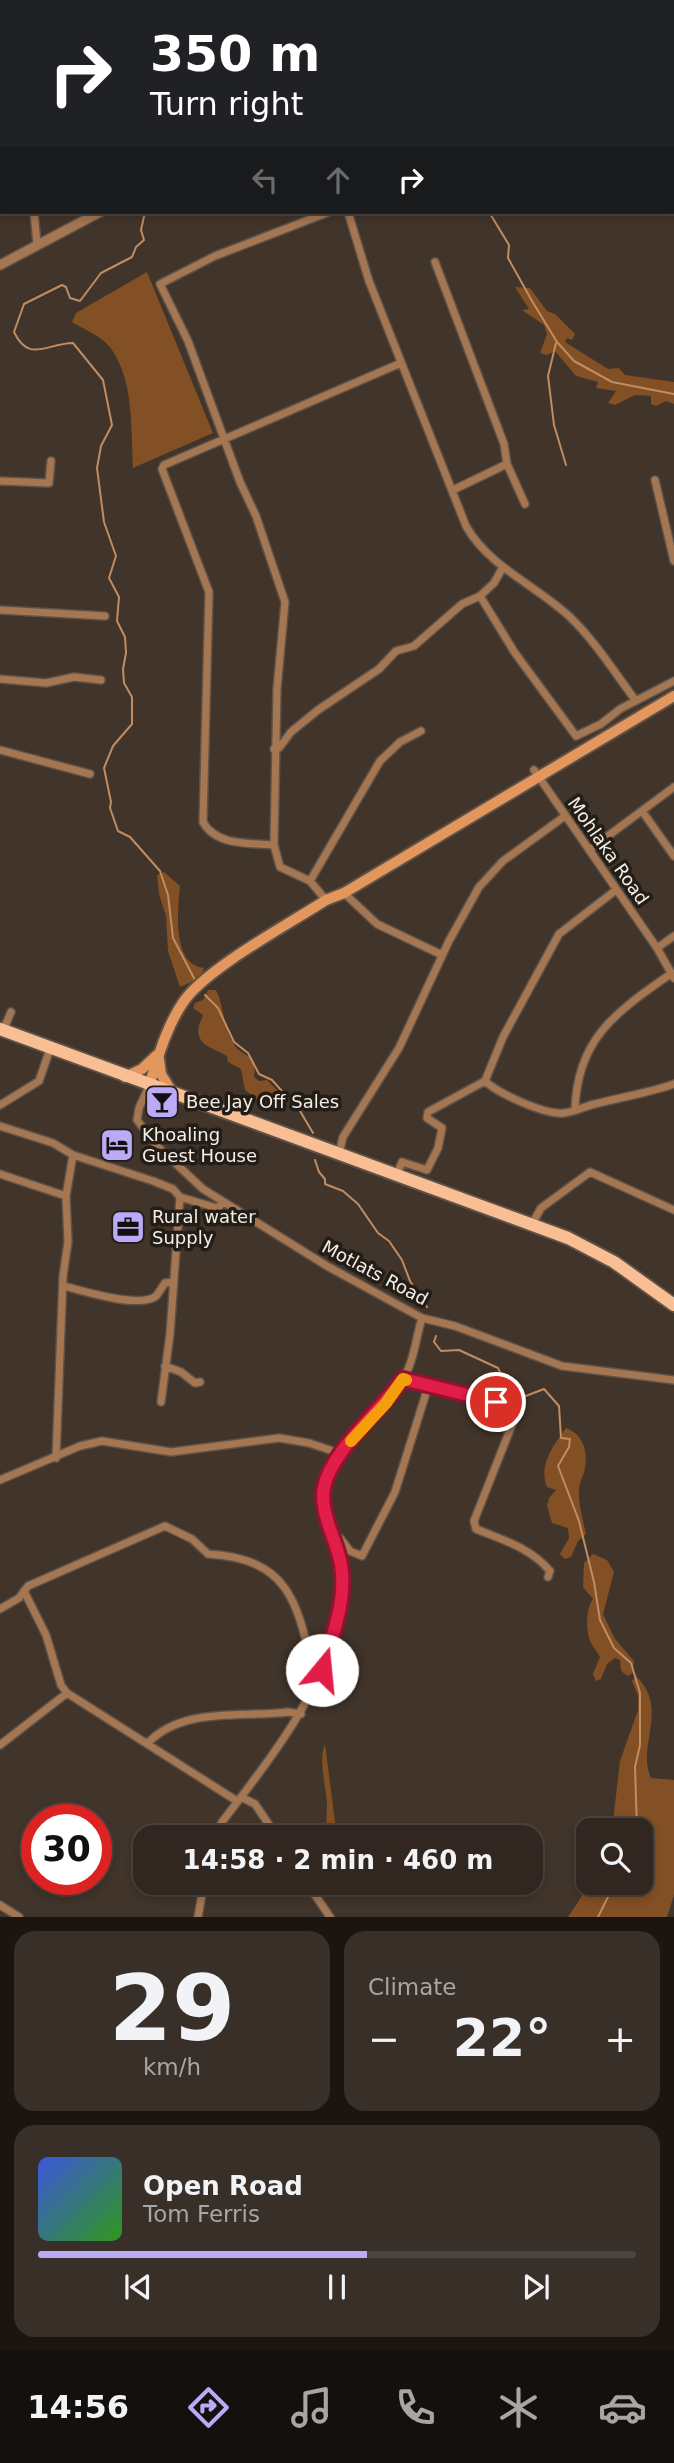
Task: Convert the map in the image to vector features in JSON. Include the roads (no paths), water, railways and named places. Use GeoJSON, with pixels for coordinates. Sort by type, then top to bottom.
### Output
{"type":"FeatureCollection","features":[{"type":"Feature","properties":{"kind":"main road"},"geometry":{"type":"LineString","coordinates":[[149,1086],[174,1016],[186,997],[217,970],[326,900],[344,893],[536,774],[674,696]]}},
{"type":"Feature","properties":{"kind":"main road"},"geometry":{"type":"LineString","coordinates":[[1,1030],[568,1238],[614,1262],[674,1305]]}},
{"type":"Feature","properties":{"kind":"main road"},"geometry":{"type":"LineString","coordinates":[[125,1077],[142,1069],[159,1054]]}},
{"type":"Feature","properties":{"kind":"main road"},"geometry":{"type":"LineString","coordinates":[[159,1054],[166,1086],[176,1096]]}},
{"type":"Feature","properties":{"kind":"street"},"geometry":{"type":"LineString","coordinates":[[34,214],[37,244]]}},
{"type":"Feature","properties":{"kind":"street"},"geometry":{"type":"LineString","coordinates":[[0,265],[96,214]]}},
{"type":"Feature","properties":{"kind":"street"},"geometry":{"type":"LineString","coordinates":[[324,214],[215,256],[160,284],[188,341],[240,482],[256,516],[286,607],[277,689],[274,845],[280,867],[310,881],[326,900]]}},
{"type":"Feature","properties":{"kind":"street"},"geometry":{"type":"LineString","coordinates":[[349,214],[369,281],[466,526],[477,544],[503,567],[569,616],[636,701]]}},
{"type":"Feature","properties":{"kind":"street"},"geometry":{"type":"LineString","coordinates":[[435,262],[504,444],[507,464],[526,504]]}},
{"type":"Feature","properties":{"kind":"street"},"geometry":{"type":"LineString","coordinates":[[274,845],[233,842],[212,835],[203,822],[209,592],[162,470],[164,465],[224,437],[401,363]]}},
{"type":"Feature","properties":{"kind":"street"},"geometry":{"type":"LineString","coordinates":[[0,481],[49,483],[51,461]]}},
{"type":"Feature","properties":{"kind":"street"},"geometry":{"type":"LineString","coordinates":[[453,490],[507,464]]}},
{"type":"Feature","properties":{"kind":"street"},"geometry":{"type":"LineString","coordinates":[[655,480],[674,561]]}},
{"type":"Feature","properties":{"kind":"street"},"geometry":{"type":"LineString","coordinates":[[274,749],[279,748],[291,732],[318,710],[379,669],[396,651],[414,646],[463,604],[480,596],[494,583],[503,567]]}},
{"type":"Feature","properties":{"kind":"street"},"geometry":{"type":"LineString","coordinates":[[480,596],[515,653],[576,736],[636,701],[673,685]]}},
{"type":"Feature","properties":{"kind":"street"},"geometry":{"type":"LineString","coordinates":[[0,610],[105,616]]}},
{"type":"Feature","properties":{"kind":"street"},"geometry":{"type":"LineString","coordinates":[[0,679],[46,683],[74,677],[101,680]]}},
{"type":"Feature","properties":{"kind":"street"},"geometry":{"type":"LineString","coordinates":[[310,881],[380,761],[400,742],[421,730]]}},
{"type":"Feature","properties":{"kind":"street"},"geometry":{"type":"LineString","coordinates":[[0,750],[90,775]]}},
{"type":"Feature","properties":{"kind":"street","name":"Mohlaka Road"},"geometry":{"type":"LineString","coordinates":[[536,774],[673,975]]}},
{"type":"Feature","properties":{"kind":"street"},"geometry":{"type":"LineString","coordinates":[[589,850],[674,787]]}},
{"type":"Feature","properties":{"kind":"street"},"geometry":{"type":"LineString","coordinates":[[642,811],[674,856]]}},
{"type":"Feature","properties":{"kind":"street"},"geometry":{"type":"LineString","coordinates":[[339,1154],[343,1137],[399,1048],[471,900],[489,875],[521,846],[565,816]]}},
{"type":"Feature","properties":{"kind":"street"},"geometry":{"type":"LineString","coordinates":[[397,1174],[402,1162],[423,1170],[427,1170],[432,1164],[442,1128],[427,1118],[428,1112],[485,1081],[503,1037],[559,934],[616,890]]}},
{"type":"Feature","properties":{"kind":"street"},"geometry":{"type":"LineString","coordinates":[[344,893],[377,924],[442,955]]}},
{"type":"Feature","properties":{"kind":"street"},"geometry":{"type":"LineString","coordinates":[[657,948],[674,936]]}},
{"type":"Feature","properties":{"kind":"street"},"geometry":{"type":"LineString","coordinates":[[575,1110],[581,1073],[607,1021],[673,975]]}},
{"type":"Feature","properties":{"kind":"street"},"geometry":{"type":"LineString","coordinates":[[1,1030],[11,1012]]}},
{"type":"Feature","properties":{"kind":"street"},"geometry":{"type":"LineString","coordinates":[[0,1105],[38,1081],[50,1049]]}},
{"type":"Feature","properties":{"kind":"street"},"geometry":{"type":"LineString","coordinates":[[485,1081],[549,1113],[564,1114],[594,1104],[642,1096],[674,1084]]}},
{"type":"Feature","properties":{"kind":"street","name":"Motlats Road"},"geometry":{"type":"LineString","coordinates":[[149,1086],[139,1108],[139,1126],[180,1168],[223,1203],[327,1266],[422,1318],[454,1326],[562,1366],[674,1380]]}},
{"type":"Feature","properties":{"kind":"street"},"geometry":{"type":"LineString","coordinates":[[0,1126],[53,1143],[73,1155],[153,1181],[173,1189],[180,1197],[217,1208],[223,1203]]}},
{"type":"Feature","properties":{"kind":"street"},"geometry":{"type":"LineString","coordinates":[[56,1458],[68,1233],[66,1196],[73,1155]]}},
{"type":"Feature","properties":{"kind":"street"},"geometry":{"type":"LineString","coordinates":[[532,1224],[541,1208],[590,1172],[674,1210]]}},
{"type":"Feature","properties":{"kind":"street"},"geometry":{"type":"LineString","coordinates":[[0,1174],[66,1196]]}},
{"type":"Feature","properties":{"kind":"street"},"geometry":{"type":"LineString","coordinates":[[161,1402],[180,1197]]}},
{"type":"Feature","properties":{"kind":"street"},"geometry":{"type":"LineString","coordinates":[[64,1286],[96,1295],[146,1300],[155,1297],[165,1283],[173,1282]]}},
{"type":"Feature","properties":{"kind":"street"},"geometry":{"type":"LineString","coordinates":[[221,1825],[301,1714],[319,1678],[334,1631],[343,1588],[341,1565],[324,1501],[324,1488],[339,1453],[386,1403],[403,1379],[422,1318]]}},
{"type":"Feature","properties":{"kind":"street"},"geometry":{"type":"LineString","coordinates":[[165,1366],[181,1372],[195,1383],[200,1382]]}},
{"type":"Feature","properties":{"kind":"street"},"geometry":{"type":"LineString","coordinates":[[403,1379],[514,1406],[516,1417],[474,1521],[477,1529],[524,1549],[541,1560],[550,1571],[548,1577]]}},
{"type":"Feature","properties":{"kind":"street"},"geometry":{"type":"LineString","coordinates":[[334,1538],[340,1538],[350,1551],[362,1556],[395,1492],[428,1387]]}},
{"type":"Feature","properties":{"kind":"street"},"geometry":{"type":"LineString","coordinates":[[0,1480],[80,1446],[102,1441],[171,1452],[279,1438],[309,1443],[339,1453]]}},
{"type":"Feature","properties":{"kind":"street"},"geometry":{"type":"LineString","coordinates":[[0,1609],[19,1598],[27,1586],[165,1526],[192,1539],[208,1554],[233,1556],[264,1567],[292,1595],[313,1671],[319,1678]]}},
{"type":"Feature","properties":{"kind":"street"},"geometry":{"type":"LineString","coordinates":[[24,1591],[46,1635],[61,1685],[67,1693],[239,1799],[255,1804],[269,1825]]}},
{"type":"Feature","properties":{"kind":"street"},"geometry":{"type":"LineString","coordinates":[[0,1745],[67,1693]]}},
{"type":"Feature","properties":{"kind":"street"},"geometry":{"type":"LineString","coordinates":[[147,1744],[157,1733],[206,1716],[288,1712],[301,1714]]}},
{"type":"Feature","properties":{"kind":"street"},"geometry":{"type":"LineString","coordinates":[[198,1917],[202,1895]]}},
{"type":"Feature","properties":{"kind":"street"},"geometry":{"type":"LineString","coordinates":[[315,1895],[330,1917]]}},
{"type":"Feature","properties":{"kind":"street"},"geometry":{"type":"LineString","coordinates":[[0,1905],[19,1917]]}},
{"type":"Feature","properties":{"kind":"waterway"},"geometry":{"type":"LineString","coordinates":[[145,214],[141,230],[144,240],[136,247],[132,257],[101,273],[80,301],[70,298],[66,287],[62,285],[24,304],[14,332],[26,347],[32,349],[73,343],[103,380],[112,425],[101,446],[97,468],[104,522],[116,556],[109,578],[119,597],[117,621],[125,637],[124,683],[132,697],[132,724],[113,746],[104,768],[110,808],[118,831],[130,837],[160,871],[168,895],[173,938],[195,980]]}},
{"type":"Feature","properties":{"kind":"waterway"},"geometry":{"type":"LineString","coordinates":[[490,214],[509,245],[508,258],[532,301],[557,342],[574,361],[612,382],[674,394]]}},
{"type":"Feature","properties":{"kind":"waterway"},"geometry":{"type":"LineString","coordinates":[[556,343],[548,376],[554,425],[566,465]]}},
{"type":"Feature","properties":{"kind":"waterway"},"geometry":{"type":"LineString","coordinates":[[205,995],[218,1008],[234,1042],[248,1053],[259,1074],[272,1080],[300,1111],[313,1133]]}},
{"type":"Feature","properties":{"kind":"waterway"},"geometry":{"type":"LineString","coordinates":[[315,1160],[325,1184],[343,1191],[358,1204],[378,1233],[389,1241],[427,1307]]}},
{"type":"Feature","properties":{"kind":"waterway"},"geometry":{"type":"LineString","coordinates":[[436,1336],[434,1342],[441,1351],[459,1350],[498,1368],[508,1390],[523,1397],[544,1389],[559,1406],[561,1438],[570,1439],[569,1447],[558,1466],[579,1521],[600,1620],[614,1648],[631,1663],[640,1693],[640,1745],[635,1767],[637,1818]]}},
{"type":"Feature","properties":{"kind":"waterway"},"geometry":{"type":"LineString","coordinates":[[598,1917],[609,1895]]}},
{"type":"Feature","properties":{"kind":"place","name":"Bee Jay Off Sales"},"geometry":{"type":"Point","coordinates":[162,1102]}},
{"type":"Feature","properties":{"kind":"place","name":"Khoaling Guest House"},"geometry":{"type":"Point","coordinates":[117,1145]}},
{"type":"Feature","properties":{"kind":"place","name":"Rural water Supply"},"geometry":{"type":"Point","coordinates":[128,1227]}}]}
